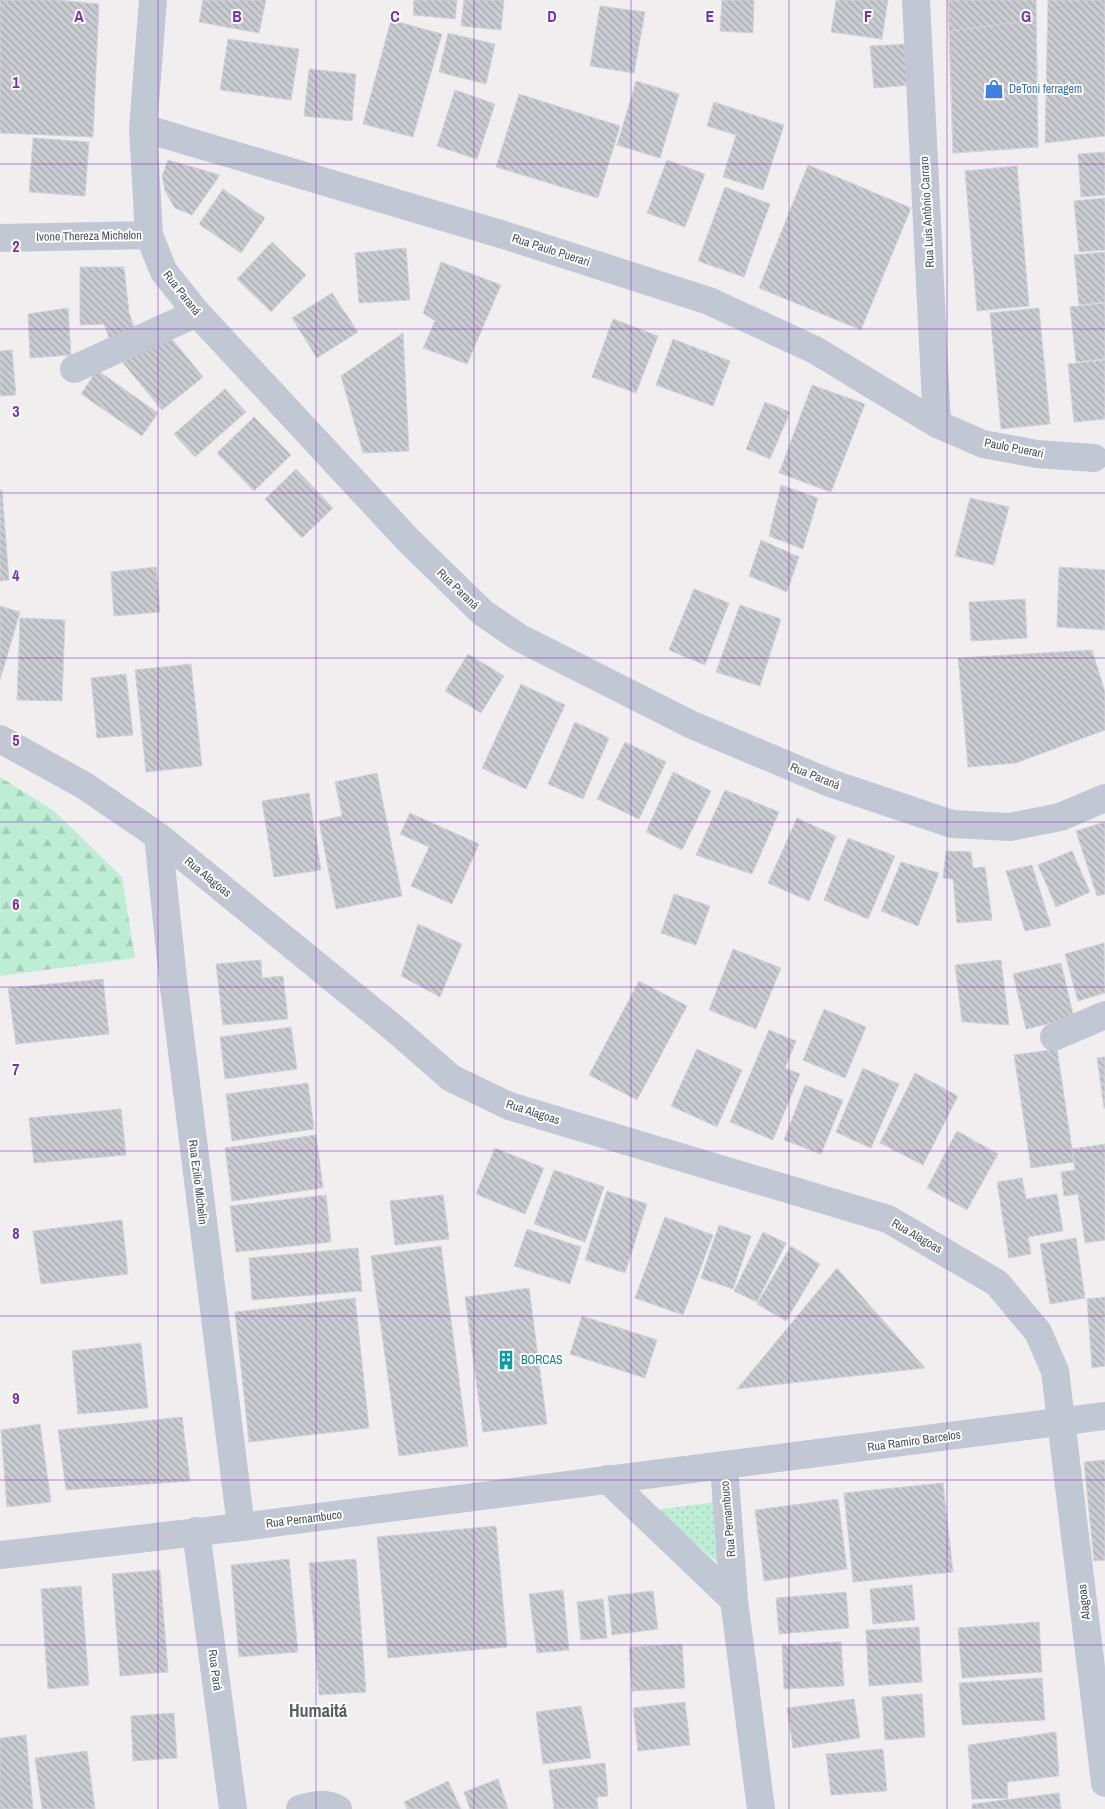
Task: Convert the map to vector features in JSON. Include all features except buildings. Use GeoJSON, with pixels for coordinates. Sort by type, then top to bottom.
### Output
{"type":"FeatureCollection","features":[{"type":"Feature","properties":{"kind":"street","name":"Rua Paraná"},"geometry":{"type":"LineString","coordinates":[[153,0],[143,128],[149,235],[164,272],[197,313],[409,541],[483,613],[520,638],[692,725],[830,783],[952,824],[1010,827],[1060,816],[1105,798]]}},
{"type":"Feature","properties":{"kind":"street","name":"Rua Luis Antônio Carraro"},"geometry":{"type":"LineString","coordinates":[[916,0],[937,424]]}},
{"type":"Feature","properties":{"kind":"street","name":"Rua Paulo Puerari"},"geometry":{"type":"LineString","coordinates":[[143,128],[504,235],[709,301],[815,350],[937,424]]}},
{"type":"Feature","properties":{"kind":"street","name":"Ivone Thereza Michelon"},"geometry":{"type":"LineString","coordinates":[[0,238],[149,235]]}},
{"type":"Feature","properties":{"kind":"street"},"geometry":{"type":"LineString","coordinates":[[74,369],[197,313]]}},
{"type":"Feature","properties":{"kind":"street","name":"Paulo Puerari"},"geometry":{"type":"LineString","coordinates":[[937,424],[983,444],[1037,454],[1094,458]]}},
{"type":"Feature","properties":{"kind":"street","name":"Rua Alagoas"},"geometry":{"type":"LineString","coordinates":[[0,739],[85,786],[158,836],[396,1030],[451,1078],[509,1106],[888,1219],[997,1283],[1038,1332],[1054,1371],[1062,1422]]}},
{"type":"Feature","properties":{"kind":"street","name":"Rua Ezilio Michelin"},"geometry":{"type":"LineString","coordinates":[[158,836],[174,988],[241,1527]]}},
{"type":"Feature","properties":{"kind":"street"},"geometry":{"type":"LineString","coordinates":[[1054,1037],[1105,1015]]}},
{"type":"Feature","properties":{"kind":"street","name":"Rua Ramiro Barcelos"},"geometry":{"type":"LineString","coordinates":[[724,1466],[1105,1416]]}},
{"type":"Feature","properties":{"kind":"street","name":"Alagoas"},"geometry":{"type":"LineString","coordinates":[[1062,1422],[1105,1783]]}},
{"type":"Feature","properties":{"kind":"street","name":"Rua Pernambuco"},"geometry":{"type":"LineString","coordinates":[[0,1555],[241,1527],[724,1466],[734,1600],[761,1809]]}},
{"type":"Feature","properties":{"kind":"street"},"geometry":{"type":"LineString","coordinates":[[607,1480],[734,1600]]}},
{"type":"Feature","properties":{"kind":"street","name":"Rua Pará"},"geometry":{"type":"LineString","coordinates":[[196,1531],[234,1809]]}},
{"type":"Feature","properties":{"kind":"street"},"geometry":{"type":"LineString","coordinates":[[300,1809],[316,1804],[333,1806],[338,1809]]}},
{"type":"Feature","properties":{"kind":"green space"},"geometry":{"type":"Polygon","coordinates":[[[0,777],[54,811],[122,877],[135,958],[0,976],[0,777]]]}},
{"type":"Feature","properties":{"kind":"green space"},"geometry":{"type":"Polygon","coordinates":[[[716,1502],[722,1566],[655,1510],[716,1502]]]}},
{"type":"Feature","properties":{"kind":"place","name":"DeToni ferragem"},"geometry":{"type":"Point","coordinates":[994,89]}},
{"type":"Feature","properties":{"kind":"place","name":"BORCAS"},"geometry":{"type":"Point","coordinates":[506,1360]}},
{"type":"Feature","properties":{"kind":"district","name":"Humaitá"},"geometry":{"type":"Point","coordinates":[318,1711]}}]}
